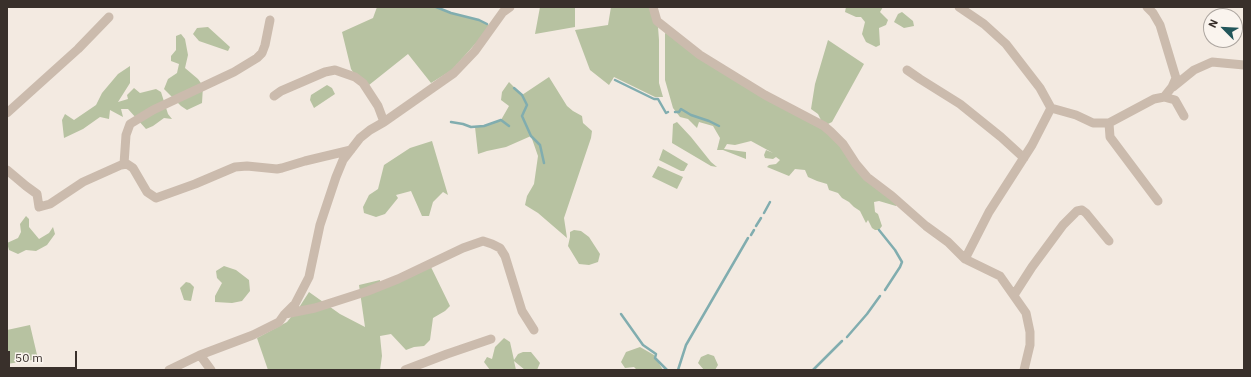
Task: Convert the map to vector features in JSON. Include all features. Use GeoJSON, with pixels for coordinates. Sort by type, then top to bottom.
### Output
{"type":"FeatureCollection","features":[{"type":"Feature","properties":{"kind":"street"},"geometry":{"type":"LineString","coordinates":[[653,7],[657,21],[700,55],[765,95],[824,126],[843,144],[856,164],[867,177],[892,196],[926,226],[948,242],[965,259],[1000,276],[1026,313],[1029,322],[1030,345],[1024,370]]}},
{"type":"Feature","properties":{"kind":"street"},"geometry":{"type":"LineString","coordinates":[[958,7],[984,24],[1006,44],[1040,88],[1051,108],[1076,115],[1093,123],[1109,123],[1154,100],[1164,97],[1175,100],[1184,116]]}},
{"type":"Feature","properties":{"kind":"street"},"geometry":{"type":"LineString","coordinates":[[1147,7],[1157,19],[1164,36],[1176,78],[1172,87]]}},
{"type":"Feature","properties":{"kind":"street"},"geometry":{"type":"LineString","coordinates":[[169,370],[200,355],[267,329],[279,322],[295,304],[309,277],[320,225],[343,160],[365,134],[454,73],[475,51],[505,9]]}},
{"type":"Feature","properties":{"kind":"street"},"geometry":{"type":"LineString","coordinates":[[7,113],[78,49],[109,18]]}},
{"type":"Feature","properties":{"kind":"street"},"geometry":{"type":"LineString","coordinates":[[124,164],[126,135],[130,124],[153,110],[234,72],[257,58],[264,49],[268,38],[270,20]]}},
{"type":"Feature","properties":{"kind":"street"},"geometry":{"type":"LineString","coordinates":[[1164,97],[1172,87],[1194,70],[1212,62],[1244,65]]}},
{"type":"Feature","properties":{"kind":"street"},"geometry":{"type":"LineString","coordinates":[[274,96],[281,91],[325,72],[335,70],[355,77],[363,83],[378,106],[384,122]]}},
{"type":"Feature","properties":{"kind":"street"},"geometry":{"type":"LineString","coordinates":[[907,70],[920,80],[960,104],[1002,137],[1024,158]]}},
{"type":"Feature","properties":{"kind":"street"},"geometry":{"type":"LineString","coordinates":[[965,259],[989,212],[1024,158],[1051,108]]}},
{"type":"Feature","properties":{"kind":"street"},"geometry":{"type":"LineString","coordinates":[[1109,123],[1110,137],[1158,201]]}},
{"type":"Feature","properties":{"kind":"street"},"geometry":{"type":"LineString","coordinates":[[7,170],[37,194],[39,207],[50,204],[83,182],[124,164],[133,168],[147,192],[156,198],[195,184],[235,167],[248,166],[277,169],[351,150]]}},
{"type":"Feature","properties":{"kind":"street"},"geometry":{"type":"LineString","coordinates":[[1014,295],[1032,267],[1063,225],[1077,211],[1082,210],[1086,213],[1109,241]]}},
{"type":"Feature","properties":{"kind":"street"},"geometry":{"type":"LineString","coordinates":[[284,315],[315,308],[368,291],[398,279],[463,248],[483,242],[500,248],[505,256],[522,311],[534,330]]}},
{"type":"Feature","properties":{"kind":"street"},"geometry":{"type":"LineString","coordinates":[[405,370],[446,354],[491,340]]}},
{"type":"Feature","properties":{"kind":"street"},"geometry":{"type":"LineString","coordinates":[[200,355],[211,370]]}},
{"type":"Feature","properties":{"kind":"green space"},"geometry":{"type":"Polygon","coordinates":[[[377,7],[436,7],[451,13],[479,20],[491,26],[452,70],[431,83],[408,54],[364,89],[351,69],[342,32],[373,18],[377,7]]]}},
{"type":"Feature","properties":{"kind":"green space"},"geometry":{"type":"Polygon","coordinates":[[[540,7],[575,7],[575,27],[535,34],[540,7]]]}},
{"type":"Feature","properties":{"kind":"green space"},"geometry":{"type":"Polygon","coordinates":[[[611,7],[649,7],[658,27],[659,83],[663,97],[655,97],[614,77],[609,85],[590,70],[575,30],[608,25],[611,7]]]}},
{"type":"Feature","properties":{"kind":"green space"},"geometry":{"type":"Polygon","coordinates":[[[846,7],[883,7],[880,12],[888,20],[886,25],[879,28],[880,45],[876,47],[866,42],[862,34],[865,22],[861,17],[856,17],[845,12],[846,7]]]}},
{"type":"Feature","properties":{"kind":"green space"},"geometry":{"type":"Polygon","coordinates":[[[902,12],[913,21],[914,26],[904,28],[894,22],[898,14],[902,12]]]}},
{"type":"Feature","properties":{"kind":"green space"},"geometry":{"type":"Polygon","coordinates":[[[208,27],[230,47],[228,51],[199,41],[193,34],[197,28],[208,27]]]}},
{"type":"Feature","properties":{"kind":"green space"},"geometry":{"type":"Polygon","coordinates":[[[666,31],[704,58],[823,124],[818,114],[811,109],[815,84],[828,40],[864,64],[832,122],[824,126],[858,166],[899,202],[896,206],[879,201],[874,202],[875,212],[878,214],[882,226],[879,230],[872,228],[868,220],[866,223],[860,211],[842,198],[838,193],[829,190],[827,184],[808,177],[805,170],[795,169],[789,176],[767,167],[769,165],[776,164],[780,160],[776,157],[773,159],[765,158],[764,155],[766,150],[773,153],[751,141],[735,145],[727,144],[724,149],[746,152],[746,159],[723,150],[717,150],[720,138],[713,126],[699,122],[697,128],[688,119],[680,117],[673,108],[665,80],[666,31]]]}},
{"type":"Feature","properties":{"kind":"green space"},"geometry":{"type":"Polygon","coordinates":[[[181,34],[185,39],[188,55],[185,68],[198,79],[203,86],[202,103],[187,110],[164,89],[168,79],[177,73],[179,64],[171,61],[171,56],[176,50],[176,36],[181,34]]]}},
{"type":"Feature","properties":{"kind":"green space"},"geometry":{"type":"Polygon","coordinates":[[[130,66],[130,83],[118,102],[128,99],[127,95],[134,88],[140,93],[156,89],[161,92],[168,114],[172,119],[164,118],[146,129],[128,109],[121,109],[123,117],[110,110],[109,119],[100,117],[83,129],[64,138],[62,120],[65,114],[74,120],[96,105],[102,93],[118,74],[130,66]]]}},
{"type":"Feature","properties":{"kind":"green space"},"geometry":{"type":"Polygon","coordinates":[[[549,77],[567,106],[582,116],[583,123],[592,131],[564,218],[567,238],[538,213],[525,205],[527,196],[534,184],[538,156],[531,136],[506,147],[478,154],[475,127],[484,126],[501,120],[509,106],[501,100],[502,92],[509,82],[522,95],[549,77]]]}},
{"type":"Feature","properties":{"kind":"green space"},"geometry":{"type":"Polygon","coordinates":[[[327,85],[332,88],[335,94],[314,108],[310,100],[311,95],[327,85]]]}},
{"type":"Feature","properties":{"kind":"green space"},"geometry":{"type":"Polygon","coordinates":[[[677,122],[717,167],[711,166],[672,143],[673,124],[677,122]]]}},
{"type":"Feature","properties":{"kind":"green space"},"geometry":{"type":"Polygon","coordinates":[[[432,141],[448,195],[443,192],[433,202],[429,216],[422,216],[411,191],[396,195],[398,198],[385,214],[376,217],[364,213],[363,207],[369,195],[378,189],[384,165],[410,148],[432,141]]]}},
{"type":"Feature","properties":{"kind":"green space"},"geometry":{"type":"Polygon","coordinates":[[[663,149],[688,164],[684,171],[681,171],[659,160],[663,149]]]}},
{"type":"Feature","properties":{"kind":"green space"},"geometry":{"type":"Polygon","coordinates":[[[658,166],[683,177],[677,189],[652,177],[658,166]]]}},
{"type":"Feature","properties":{"kind":"green space"},"geometry":{"type":"Polygon","coordinates":[[[26,216],[29,219],[29,227],[39,239],[49,233],[53,227],[55,234],[47,245],[36,251],[26,250],[18,254],[9,250],[7,243],[18,238],[21,232],[20,224],[26,216]]]}},
{"type":"Feature","properties":{"kind":"green space"},"geometry":{"type":"Polygon","coordinates":[[[574,230],[581,231],[589,237],[600,254],[598,262],[589,265],[579,264],[568,246],[570,232],[574,230]]]}},
{"type":"Feature","properties":{"kind":"green space"},"geometry":{"type":"Polygon","coordinates":[[[429,263],[450,306],[445,311],[433,318],[430,340],[424,346],[406,350],[391,334],[380,336],[382,356],[380,370],[268,370],[257,338],[287,322],[309,292],[340,314],[365,327],[359,285],[380,280],[380,285],[429,263]]]}},
{"type":"Feature","properties":{"kind":"green space"},"geometry":{"type":"Polygon","coordinates":[[[224,266],[236,270],[249,280],[250,291],[242,301],[232,303],[215,302],[215,296],[222,283],[217,278],[216,271],[224,266]]]}},
{"type":"Feature","properties":{"kind":"green space"},"geometry":{"type":"Polygon","coordinates":[[[186,282],[190,283],[194,287],[191,301],[184,300],[180,288],[186,282]]]}},
{"type":"Feature","properties":{"kind":"green space"},"geometry":{"type":"Polygon","coordinates":[[[30,325],[38,359],[7,364],[7,330],[30,325]]]}},
{"type":"Feature","properties":{"kind":"green space"},"geometry":{"type":"Polygon","coordinates":[[[504,338],[510,342],[514,360],[518,354],[523,352],[531,352],[540,363],[537,370],[525,370],[514,361],[516,370],[490,370],[484,362],[487,357],[492,359],[495,347],[504,338]]]}},
{"type":"Feature","properties":{"kind":"green space"},"geometry":{"type":"Polygon","coordinates":[[[640,347],[654,355],[663,370],[637,370],[634,367],[625,368],[621,362],[626,352],[640,347]]]}},
{"type":"Feature","properties":{"kind":"green space"},"geometry":{"type":"Polygon","coordinates":[[[708,354],[714,356],[718,365],[715,370],[704,370],[698,363],[701,357],[708,354]]]}},
{"type":"Feature","properties":{"kind":"waterway"},"geometry":{"type":"LineString","coordinates":[[436,7],[451,13],[479,20],[487,24]]}},
{"type":"Feature","properties":{"kind":"waterway"},"geometry":{"type":"LineString","coordinates":[[615,80],[654,99],[658,99],[666,113],[668,112]]}},
{"type":"Feature","properties":{"kind":"waterway"},"geometry":{"type":"LineString","coordinates":[[514,88],[522,95],[527,105],[522,116],[531,136],[540,145],[544,163]]}},
{"type":"Feature","properties":{"kind":"waterway"},"geometry":{"type":"LineString","coordinates":[[675,112],[679,112],[681,109],[691,115],[719,126]]}},
{"type":"Feature","properties":{"kind":"waterway"},"geometry":{"type":"LineString","coordinates":[[451,122],[471,127],[484,126],[501,120],[509,126]]}},
{"type":"Feature","properties":{"kind":"waterway"},"geometry":{"type":"LineString","coordinates":[[764,213],[770,202]]}},
{"type":"Feature","properties":{"kind":"waterway"},"geometry":{"type":"LineString","coordinates":[[756,226],[761,218]]}},
{"type":"Feature","properties":{"kind":"waterway"},"geometry":{"type":"LineString","coordinates":[[751,235],[754,230]]}},
{"type":"Feature","properties":{"kind":"waterway"},"geometry":{"type":"LineString","coordinates":[[879,230],[895,250],[902,262],[885,290]]}},
{"type":"Feature","properties":{"kind":"waterway"},"geometry":{"type":"LineString","coordinates":[[678,370],[686,345],[748,238]]}},
{"type":"Feature","properties":{"kind":"waterway"},"geometry":{"type":"LineString","coordinates":[[847,337],[880,296]]}},
{"type":"Feature","properties":{"kind":"waterway"},"geometry":{"type":"LineString","coordinates":[[621,314],[643,345],[656,354],[655,358],[667,370]]}},
{"type":"Feature","properties":{"kind":"waterway"},"geometry":{"type":"LineString","coordinates":[[813,370],[842,341]]}}]}
